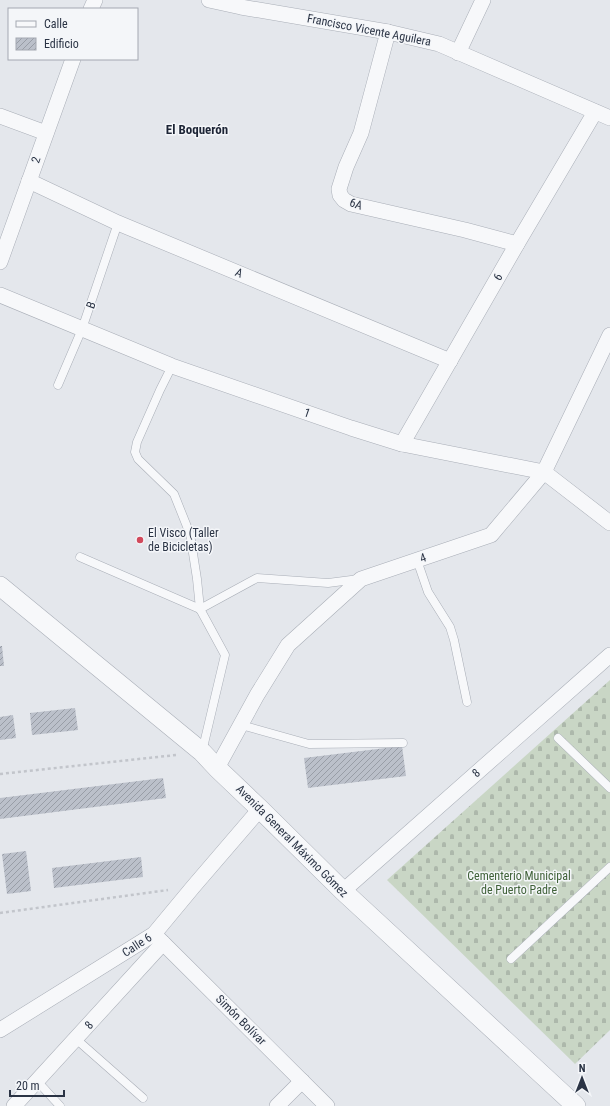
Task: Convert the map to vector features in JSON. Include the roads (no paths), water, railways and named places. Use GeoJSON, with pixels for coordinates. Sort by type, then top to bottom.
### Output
{"type":"FeatureCollection","features":[{"type":"Feature","properties":{"kind":"street","name":"Francisco Vicente Aguilera"},"geometry":{"type":"LineString","coordinates":[[209,0],[242,4],[388,32],[439,44],[610,118]]}},
{"type":"Feature","properties":{"kind":"street"},"geometry":{"type":"LineString","coordinates":[[458,53],[483,0]]}},
{"type":"Feature","properties":{"kind":"street","name":"6A"},"geometry":{"type":"LineString","coordinates":[[388,32],[361,133],[342,176],[339,189],[340,195],[344,200],[351,204],[465,230],[517,244]]}},
{"type":"Feature","properties":{"kind":"street","name":"2"},"geometry":{"type":"LineString","coordinates":[[0,262],[73,60]]}},
{"type":"Feature","properties":{"kind":"street","name":"6"},"geometry":{"type":"LineString","coordinates":[[402,444],[517,244],[596,112]]}},
{"type":"Feature","properties":{"kind":"street"},"geometry":{"type":"LineString","coordinates":[[0,116],[46,134]]}},
{"type":"Feature","properties":{"kind":"street","name":"A"},"geometry":{"type":"LineString","coordinates":[[29,181],[118,223],[450,361]]}},
{"type":"Feature","properties":{"kind":"street","name":"1"},"geometry":{"type":"LineString","coordinates":[[0,295],[172,366],[402,444],[544,472],[610,523]]}},
{"type":"Feature","properties":{"kind":"street","name":"4"},"geometry":{"type":"LineString","coordinates":[[217,768],[257,695],[288,645],[361,579],[491,535],[544,472],[606,352],[610,335]]}},
{"type":"Feature","properties":{"kind":"street","name":"Avenida General Máximo Gómez"},"geometry":{"type":"LineString","coordinates":[[0,586],[202,752],[343,891],[576,1106]]}},
{"type":"Feature","properties":{"kind":"street","name":"8"},"geometry":{"type":"LineString","coordinates":[[343,891],[610,655]]}},
{"type":"Feature","properties":{"kind":"street","name":"Calle 6"},"geometry":{"type":"LineString","coordinates":[[0,1030],[159,939],[193,887],[260,809]]}},
{"type":"Feature","properties":{"kind":"street","name":"8"},"geometry":{"type":"LineString","coordinates":[[14,1106],[38,1082],[76,1039],[159,939]]}},
{"type":"Feature","properties":{"kind":"street","name":"Simón Bolívar"},"geometry":{"type":"LineString","coordinates":[[159,939],[328,1106]]}},
{"type":"Feature","properties":{"kind":"street"},"geometry":{"type":"LineString","coordinates":[[277,1106],[302,1081]]}},
{"type":"Feature","properties":{"kind":"lane","name":"B"},"geometry":{"type":"LineString","coordinates":[[58,385],[82,329],[118,223]]}},
{"type":"Feature","properties":{"kind":"lane"},"geometry":{"type":"LineString","coordinates":[[172,366],[137,442],[135,452],[138,459],[174,494],[190,534],[200,608],[225,655],[202,752]]}},
{"type":"Feature","properties":{"kind":"lane"},"geometry":{"type":"LineString","coordinates":[[80,557],[200,608]]}},
{"type":"Feature","properties":{"kind":"lane"},"geometry":{"type":"LineString","coordinates":[[417,560],[428,592],[450,627],[467,702]]}},
{"type":"Feature","properties":{"kind":"lane"},"geometry":{"type":"LineString","coordinates":[[200,608],[257,578],[328,583],[361,579]]}},
{"type":"Feature","properties":{"kind":"lane"},"geometry":{"type":"LineString","coordinates":[[241,724],[310,744],[403,743]]}},
{"type":"Feature","properties":{"kind":"lane"},"geometry":{"type":"LineString","coordinates":[[558,738],[610,788]]}},
{"type":"Feature","properties":{"kind":"lane"},"geometry":{"type":"LineString","coordinates":[[511,959],[610,867]]}},
{"type":"Feature","properties":{"kind":"lane"},"geometry":{"type":"LineString","coordinates":[[76,1039],[143,1098]]}},
{"type":"Feature","properties":{"kind":"lane"},"geometry":{"type":"LineString","coordinates":[[38,1082],[60,1106]]}},
{"type":"Feature","properties":{"kind":"place","name":"El Visco (Taller de Bicicletas)"},"geometry":{"type":"Point","coordinates":[140,540]}},
{"type":"Feature","properties":{"kind":"district","name":"El Boquerón"},"geometry":{"type":"Point","coordinates":[197,129]}},
{"type":"Feature","properties":{"kind":"park label","name":"Cementerio Municipal de Puerto Padre"},"geometry":{"type":"Point","coordinates":[519,883]}}]}
